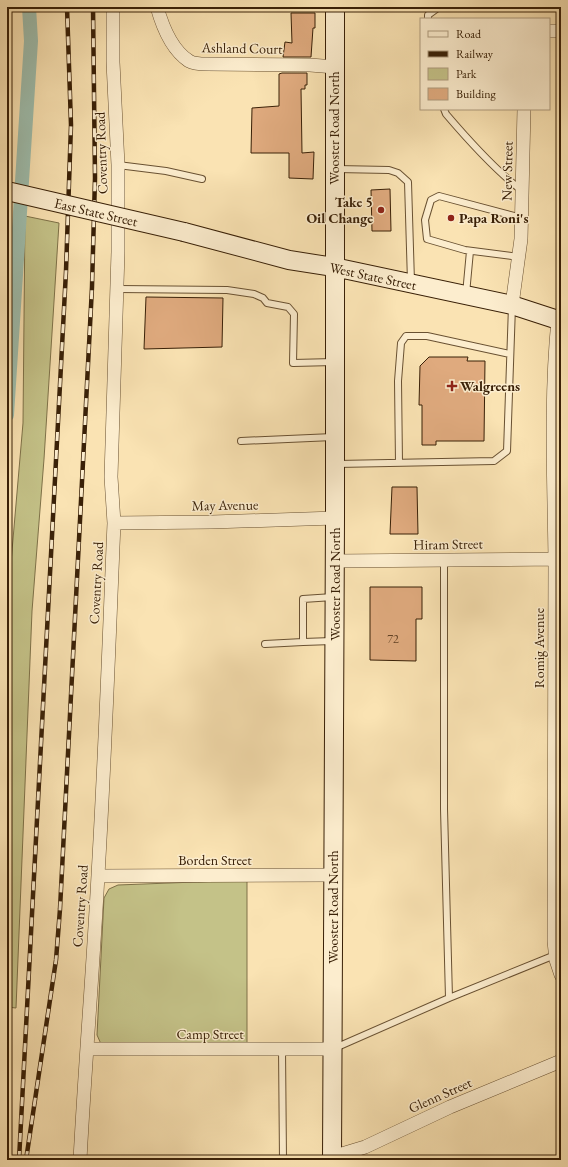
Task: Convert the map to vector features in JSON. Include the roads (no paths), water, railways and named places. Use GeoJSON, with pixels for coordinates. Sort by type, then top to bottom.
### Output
{"type":"FeatureCollection","features":[{"type":"Feature","properties":{"kind":"main road","name":"Wooster Road North"},"geometry":{"type":"LineString","coordinates":[[332,1159],[335,597],[335,7]]}},
{"type":"Feature","properties":{"kind":"main road","name":"East State Street"},"geometry":{"type":"LineString","coordinates":[[7,191],[184,232]]}},
{"type":"Feature","properties":{"kind":"main road","name":"West State Street"},"geometry":{"type":"LineString","coordinates":[[184,232],[289,260],[334,267],[512,305],[560,321]]}},
{"type":"Feature","properties":{"kind":"street","name":"Coventry Road"},"geometry":{"type":"LineString","coordinates":[[80,1160],[88,1049],[88,1010],[98,876],[114,522],[111,477],[118,289],[118,165],[113,62],[113,7]]}},
{"type":"Feature","properties":{"kind":"street","name":"Ashland Court"},"geometry":{"type":"LineString","coordinates":[[157,7],[165,29],[174,45],[188,60],[193,62],[207,64],[310,65],[334,67]]}},
{"type":"Feature","properties":{"kind":"street"},"geometry":{"type":"LineString","coordinates":[[550,31],[561,31]]}},
{"type":"Feature","properties":{"kind":"street","name":"New Street"},"geometry":{"type":"LineString","coordinates":[[512,305],[519,257],[522,218],[524,110]]}},
{"type":"Feature","properties":{"kind":"street","name":"Romig Avenue"},"geometry":{"type":"LineString","coordinates":[[560,321],[554,360],[553,424],[558,559],[554,941],[555,955],[561,975]]}},
{"type":"Feature","properties":{"kind":"street","name":"May Avenue"},"geometry":{"type":"LineString","coordinates":[[114,522],[212,522],[335,518]]}},
{"type":"Feature","properties":{"kind":"street","name":"Hiram Street"},"geometry":{"type":"LineString","coordinates":[[335,561],[558,559]]}},
{"type":"Feature","properties":{"kind":"street","name":"Borden Street"},"geometry":{"type":"LineString","coordinates":[[98,876],[333,875]]}},
{"type":"Feature","properties":{"kind":"street","name":"Camp Street"},"geometry":{"type":"LineString","coordinates":[[88,1049],[332,1049]]}},
{"type":"Feature","properties":{"kind":"street","name":"Glenn Street"},"geometry":{"type":"LineString","coordinates":[[332,1159],[364,1147],[450,1107],[561,1061]]}},
{"type":"Feature","properties":{"kind":"lane"},"geometry":{"type":"LineString","coordinates":[[428,18],[428,14],[439,7]]}},
{"type":"Feature","properties":{"kind":"lane"},"geometry":{"type":"LineString","coordinates":[[444,110],[446,114],[477,149],[504,176],[522,191]]}},
{"type":"Feature","properties":{"kind":"lane"},"geometry":{"type":"LineString","coordinates":[[118,165],[166,171],[202,179]]}},
{"type":"Feature","properties":{"kind":"lane"},"geometry":{"type":"LineString","coordinates":[[334,169],[388,170],[398,173],[408,182],[411,284]]}},
{"type":"Feature","properties":{"kind":"lane"},"geometry":{"type":"LineString","coordinates":[[519,257],[470,250],[427,239],[425,220],[431,200],[439,196],[522,218]]}},
{"type":"Feature","properties":{"kind":"lane"},"geometry":{"type":"LineString","coordinates":[[466,295],[470,250]]}},
{"type":"Feature","properties":{"kind":"lane"},"geometry":{"type":"LineString","coordinates":[[118,289],[227,290],[254,294],[263,298],[267,303],[288,307],[294,314],[293,363],[335,362]]}},
{"type":"Feature","properties":{"kind":"lane"},"geometry":{"type":"LineString","coordinates":[[335,464],[494,461],[507,451],[512,305]]}},
{"type":"Feature","properties":{"kind":"lane"},"geometry":{"type":"LineString","coordinates":[[399,463],[398,381],[401,344],[406,336],[427,336],[510,354]]}},
{"type":"Feature","properties":{"kind":"lane"},"geometry":{"type":"LineString","coordinates":[[241,440],[335,437]]}},
{"type":"Feature","properties":{"kind":"lane"},"geometry":{"type":"LineString","coordinates":[[444,561],[444,809],[449,998]]}},
{"type":"Feature","properties":{"kind":"lane"},"geometry":{"type":"LineString","coordinates":[[303,642],[303,599],[335,597]]}},
{"type":"Feature","properties":{"kind":"lane"},"geometry":{"type":"LineString","coordinates":[[265,644],[334,641]]}},
{"type":"Feature","properties":{"kind":"lane"},"geometry":{"type":"LineString","coordinates":[[332,1049],[449,998],[555,955]]}},
{"type":"Feature","properties":{"kind":"lane"},"geometry":{"type":"LineString","coordinates":[[282,1049],[283,1160]]}},
{"type":"Feature","properties":{"kind":"waterway"},"geometry":{"type":"LineString","coordinates":[[7,415],[31,41],[29,7]]}},
{"type":"Feature","properties":{"kind":"railway"},"geometry":{"type":"LineString","coordinates":[[19,1160],[66,271],[71,125],[67,7]]}},
{"type":"Feature","properties":{"kind":"railway"},"geometry":{"type":"LineString","coordinates":[[26,1160],[56,960],[60,909],[92,287],[95,178],[93,7]]}},
{"type":"Feature","properties":{"kind":"place","name":"Take 5 Oil Change"},"geometry":{"type":"Point","coordinates":[381,210]}},
{"type":"Feature","properties":{"kind":"place","name":"Papa Roni's"},"geometry":{"type":"Point","coordinates":[451,218]}},
{"type":"Feature","properties":{"kind":"place","name":"Walgreens"},"geometry":{"type":"Point","coordinates":[452,386]}}]}
